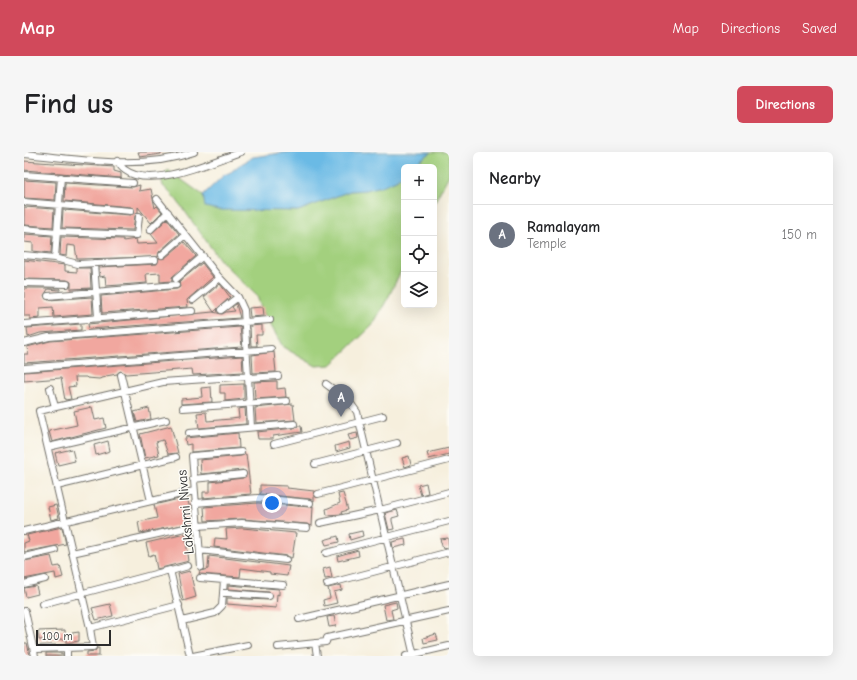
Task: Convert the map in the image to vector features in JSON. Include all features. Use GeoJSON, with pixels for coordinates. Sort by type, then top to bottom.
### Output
{"type":"FeatureCollection","features":[{"type":"Feature","properties":{"kind":"street"},"geometry":{"type":"LineString","coordinates":[[24,154],[142,163],[179,157],[194,152]]}},
{"type":"Feature","properties":{"kind":"street"},"geometry":{"type":"LineString","coordinates":[[117,161],[126,171],[149,178],[178,174],[241,152]]}},
{"type":"Feature","properties":{"kind":"street"},"geometry":{"type":"LineString","coordinates":[[24,175],[133,183]]}},
{"type":"Feature","properties":{"kind":"street"},"geometry":{"type":"LineString","coordinates":[[55,258],[61,177]]}},
{"type":"Feature","properties":{"kind":"street"},"geometry":{"type":"LineString","coordinates":[[157,199],[220,278],[238,297],[244,310],[251,427]]}},
{"type":"Feature","properties":{"kind":"street"},"geometry":{"type":"LineString","coordinates":[[24,202],[131,211]]}},
{"type":"Feature","properties":{"kind":"street"},"geometry":{"type":"LineString","coordinates":[[150,230],[168,212]]}},
{"type":"Feature","properties":{"kind":"street"},"geometry":{"type":"LineString","coordinates":[[24,229],[57,232],[137,235],[139,216]]}},
{"type":"Feature","properties":{"kind":"street"},"geometry":{"type":"LineString","coordinates":[[162,255],[185,235]]}},
{"type":"Feature","properties":{"kind":"street"},"geometry":{"type":"LineString","coordinates":[[24,255],[55,258],[78,264],[155,260]]}},
{"type":"Feature","properties":{"kind":"street"},"geometry":{"type":"LineString","coordinates":[[48,296],[96,292],[176,282],[203,256]]}},
{"type":"Feature","properties":{"kind":"street"},"geometry":{"type":"LineString","coordinates":[[94,263],[98,317]]}},
{"type":"Feature","properties":{"kind":"street"},"geometry":{"type":"LineString","coordinates":[[193,300],[220,278]]}},
{"type":"Feature","properties":{"kind":"street"},"geometry":{"type":"LineString","coordinates":[[24,283],[67,284]]}},
{"type":"Feature","properties":{"kind":"street"},"geometry":{"type":"LineString","coordinates":[[221,310],[238,297]]}},
{"type":"Feature","properties":{"kind":"street"},"geometry":{"type":"LineString","coordinates":[[24,324],[98,317],[192,311]]}},
{"type":"Feature","properties":{"kind":"street"},"geometry":{"type":"LineString","coordinates":[[24,343],[49,337],[270,320]]}},
{"type":"Feature","properties":{"kind":"street"},"geometry":{"type":"LineString","coordinates":[[24,368],[271,349]]}},
{"type":"Feature","properties":{"kind":"street"},"geometry":{"type":"LineString","coordinates":[[121,375],[151,502]]}},
{"type":"Feature","properties":{"kind":"street"},"geometry":{"type":"LineString","coordinates":[[38,649],[93,647],[90,628],[39,411],[163,382],[278,376]]}},
{"type":"Feature","properties":{"kind":"street"},"geometry":{"type":"LineString","coordinates":[[326,384],[349,401],[357,412],[414,655]]}},
{"type":"Feature","properties":{"kind":"street"},"geometry":{"type":"LineString","coordinates":[[50,388],[55,407]]}},
{"type":"Feature","properties":{"kind":"street"},"geometry":{"type":"LineString","coordinates":[[183,408],[250,402],[287,401]]}},
{"type":"Feature","properties":{"kind":"street"},"geometry":{"type":"LineString","coordinates":[[274,444],[383,416]]}},
{"type":"Feature","properties":{"kind":"street"},"geometry":{"type":"LineString","coordinates":[[48,447],[166,420]]}},
{"type":"Feature","properties":{"kind":"street"},"geometry":{"type":"LineString","coordinates":[[189,433],[294,424]]}},
{"type":"Feature","properties":{"kind":"street"},"geometry":{"type":"LineString","coordinates":[[315,464],[397,443]]}},
{"type":"Feature","properties":{"kind":"street","name":"Lakshmi Nivas"},"geometry":{"type":"LineString","coordinates":[[201,567],[192,456],[242,452]]}},
{"type":"Feature","properties":{"kind":"street"},"geometry":{"type":"LineString","coordinates":[[57,486],[143,467],[176,457]]}},
{"type":"Feature","properties":{"kind":"street"},"geometry":{"type":"LineString","coordinates":[[318,494],[449,460]]}},
{"type":"Feature","properties":{"kind":"street"},"geometry":{"type":"LineString","coordinates":[[194,479],[242,474]]}},
{"type":"Feature","properties":{"kind":"street"},"geometry":{"type":"LineString","coordinates":[[24,531],[65,523],[194,491]]}},
{"type":"Feature","properties":{"kind":"street"},"geometry":{"type":"LineString","coordinates":[[320,523],[380,510],[449,492]]}},
{"type":"Feature","properties":{"kind":"street"},"geometry":{"type":"LineString","coordinates":[[195,503],[258,498],[310,503]]}},
{"type":"Feature","properties":{"kind":"street"},"geometry":{"type":"LineString","coordinates":[[326,553],[449,521]]}},
{"type":"Feature","properties":{"kind":"street"},"geometry":{"type":"LineString","coordinates":[[197,526],[242,523],[306,528]]}},
{"type":"Feature","properties":{"kind":"street"},"geometry":{"type":"LineString","coordinates":[[72,553],[185,528]]}},
{"type":"Feature","properties":{"kind":"street"},"geometry":{"type":"LineString","coordinates":[[24,557],[54,550]]}},
{"type":"Feature","properties":{"kind":"street"},"geometry":{"type":"LineString","coordinates":[[200,550],[286,560]]}},
{"type":"Feature","properties":{"kind":"street"},"geometry":{"type":"LineString","coordinates":[[327,584],[449,552]]}},
{"type":"Feature","properties":{"kind":"street"},"geometry":{"type":"LineString","coordinates":[[42,604],[82,595],[188,566]]}},
{"type":"Feature","properties":{"kind":"street"},"geometry":{"type":"LineString","coordinates":[[171,571],[190,656]]}},
{"type":"Feature","properties":{"kind":"street"},"geometry":{"type":"LineString","coordinates":[[200,578],[283,585]]}},
{"type":"Feature","properties":{"kind":"street"},"geometry":{"type":"LineString","coordinates":[[24,584],[45,579]]}},
{"type":"Feature","properties":{"kind":"street"},"geometry":{"type":"LineString","coordinates":[[182,621],[215,613],[222,606],[224,580]]}},
{"type":"Feature","properties":{"kind":"street"},"geometry":{"type":"LineString","coordinates":[[299,619],[449,584]]}},
{"type":"Feature","properties":{"kind":"street"},"geometry":{"type":"LineString","coordinates":[[225,593],[269,596]]}},
{"type":"Feature","properties":{"kind":"street"},"geometry":{"type":"LineString","coordinates":[[90,628],[179,605]]}},
{"type":"Feature","properties":{"kind":"street"},"geometry":{"type":"LineString","coordinates":[[24,609],[35,656]]}},
{"type":"Feature","properties":{"kind":"street"},"geometry":{"type":"LineString","coordinates":[[278,647],[326,642],[327,638],[449,612]]}},
{"type":"Feature","properties":{"kind":"street"},"geometry":{"type":"LineString","coordinates":[[24,640],[31,639]]}},
{"type":"Feature","properties":{"kind":"street"},"geometry":{"type":"LineString","coordinates":[[314,643],[317,656]]}},
{"type":"Feature","properties":{"kind":"street"},"geometry":{"type":"LineString","coordinates":[[193,656],[248,645]]}},
{"type":"Feature","properties":{"kind":"street"},"geometry":{"type":"LineString","coordinates":[[406,656],[449,646]]}},
{"type":"Feature","properties":{"kind":"street"},"geometry":{"type":"LineString","coordinates":[[67,648],[67,656]]}},
{"type":"Feature","properties":{"kind":"green space"},"geometry":{"type":"Polygon","coordinates":[[[432,152],[449,152],[449,175],[437,197],[437,164],[416,164],[432,152]]]}},
{"type":"Feature","properties":{"kind":"green space"},"geometry":{"type":"Polygon","coordinates":[[[168,170],[203,195],[206,207],[298,211],[350,191],[366,190],[396,180],[401,176],[401,271],[372,326],[331,365],[316,366],[283,347],[261,308],[257,296],[220,260],[176,199],[163,186],[161,177],[168,170]]]}},
{"type":"Feature","properties":{"kind":"water"},"geometry":{"type":"Polygon","coordinates":[[[288,152],[432,152],[416,164],[401,164],[401,176],[396,180],[382,186],[366,190],[350,191],[298,211],[219,210],[205,207],[203,195],[224,175],[253,157],[288,152]]]}},
{"type":"Feature","properties":{"kind":"building"},"geometry":{"type":"Polygon","coordinates":[[[138,152],[161,152],[161,154],[140,157],[138,152]]]}},
{"type":"Feature","properties":{"kind":"building"},"geometry":{"type":"Polygon","coordinates":[[[24,161],[114,167],[114,171],[121,173],[121,178],[24,170],[24,161]]]}},
{"type":"Feature","properties":{"kind":"building"},"geometry":{"type":"Polygon","coordinates":[[[24,180],[56,182],[55,200],[24,198],[24,180]]]}},
{"type":"Feature","properties":{"kind":"building"},"geometry":{"type":"Polygon","coordinates":[[[65,183],[133,187],[140,185],[139,191],[151,189],[155,208],[157,206],[162,212],[151,223],[138,207],[133,230],[62,228],[63,210],[131,215],[135,211],[131,207],[64,201],[65,183]]]}},
{"type":"Feature","properties":{"kind":"building"},"geometry":{"type":"Polygon","coordinates":[[[24,207],[54,209],[53,227],[24,225],[24,207]]]}},
{"type":"Feature","properties":{"kind":"building"},"geometry":{"type":"Polygon","coordinates":[[[167,219],[179,234],[159,252],[158,257],[77,259],[75,246],[67,245],[66,256],[60,255],[61,237],[123,239],[123,241],[136,239],[137,244],[158,243],[151,234],[167,219]]]}},
{"type":"Feature","properties":{"kind":"building"},"geometry":{"type":"Polygon","coordinates":[[[24,234],[52,236],[51,253],[33,251],[33,243],[24,242],[24,234]]]}},
{"type":"Feature","properties":{"kind":"building"},"geometry":{"type":"Polygon","coordinates":[[[184,242],[196,256],[172,277],[172,281],[160,282],[160,273],[146,274],[147,283],[106,286],[105,276],[100,277],[99,267],[157,264],[159,258],[165,258],[184,242]]]}},
{"type":"Feature","properties":{"kind":"building"},"geometry":{"type":"Polygon","coordinates":[[[24,260],[65,265],[65,271],[77,272],[77,268],[90,268],[91,288],[71,289],[71,282],[67,280],[24,279],[24,260]]]}},
{"type":"Feature","properties":{"kind":"building"},"geometry":{"type":"Polygon","coordinates":[[[202,263],[213,277],[187,300],[188,307],[102,313],[101,296],[177,289],[180,287],[179,282],[202,263]]]}},
{"type":"Feature","properties":{"kind":"building"},"geometry":{"type":"Polygon","coordinates":[[[220,284],[230,297],[214,312],[204,297],[220,284]]]}},
{"type":"Feature","properties":{"kind":"building"},"geometry":{"type":"Polygon","coordinates":[[[24,288],[60,288],[60,290],[48,289],[44,296],[48,300],[92,297],[93,314],[54,317],[53,307],[40,308],[40,318],[30,319],[30,316],[24,316],[24,288]]]}},
{"type":"Feature","properties":{"kind":"building"},"geometry":{"type":"Polygon","coordinates":[[[236,304],[240,318],[89,329],[88,324],[213,312],[222,314],[235,311],[232,307],[236,304]]]}},
{"type":"Feature","properties":{"kind":"building"},"geometry":{"type":"Polygon","coordinates":[[[263,307],[264,316],[250,317],[249,308],[263,307]]]}},
{"type":"Feature","properties":{"kind":"building"},"geometry":{"type":"Polygon","coordinates":[[[81,324],[81,330],[40,333],[28,337],[27,328],[81,324]]]}},
{"type":"Feature","properties":{"kind":"building"},"geometry":{"type":"Polygon","coordinates":[[[262,325],[262,335],[256,335],[257,346],[251,346],[250,326],[262,325]]]}},
{"type":"Feature","properties":{"kind":"building"},"geometry":{"type":"Polygon","coordinates":[[[240,327],[242,347],[24,363],[24,354],[28,354],[27,347],[50,341],[240,327]]]}},
{"type":"Feature","properties":{"kind":"building"},"geometry":{"type":"Polygon","coordinates":[[[274,352],[276,372],[253,373],[252,355],[274,352]]]}},
{"type":"Feature","properties":{"kind":"building"},"geometry":{"type":"Polygon","coordinates":[[[242,356],[243,372],[193,375],[192,369],[126,374],[120,371],[117,374],[99,379],[75,377],[76,386],[68,387],[71,399],[65,400],[61,378],[24,381],[24,372],[242,356]]]}},
{"type":"Feature","properties":{"kind":"building"},"geometry":{"type":"Polygon","coordinates":[[[277,381],[277,389],[285,388],[286,397],[255,399],[254,382],[277,381]]]}},
{"type":"Feature","properties":{"kind":"building"},"geometry":{"type":"Polygon","coordinates":[[[244,384],[244,399],[225,401],[225,393],[220,393],[220,385],[244,384]]]}},
{"type":"Feature","properties":{"kind":"building"},"geometry":{"type":"Polygon","coordinates":[[[211,387],[212,402],[181,404],[181,399],[202,397],[201,388],[211,387]]]}},
{"type":"Feature","properties":{"kind":"building"},"geometry":{"type":"Polygon","coordinates":[[[293,404],[295,420],[256,423],[255,408],[293,404]]]}},
{"type":"Feature","properties":{"kind":"building"},"geometry":{"type":"Polygon","coordinates":[[[92,407],[95,420],[104,418],[106,428],[52,442],[49,431],[77,425],[74,411],[92,407]]]}},
{"type":"Feature","properties":{"kind":"building"},"geometry":{"type":"Polygon","coordinates":[[[149,408],[151,419],[137,422],[134,412],[149,408]]]}},
{"type":"Feature","properties":{"kind":"building"},"geometry":{"type":"Polygon","coordinates":[[[245,408],[246,424],[199,428],[197,413],[206,412],[207,421],[231,419],[239,418],[238,409],[245,408]]]}},
{"type":"Feature","properties":{"kind":"building"},"geometry":{"type":"Polygon","coordinates":[[[171,426],[178,453],[168,454],[163,440],[156,442],[159,455],[145,458],[140,434],[171,426]]]}},
{"type":"Feature","properties":{"kind":"building"},"geometry":{"type":"Polygon","coordinates":[[[301,426],[302,432],[273,436],[273,439],[258,439],[257,432],[294,428],[301,426]]]}},
{"type":"Feature","properties":{"kind":"building"},"geometry":{"type":"Polygon","coordinates":[[[238,433],[239,448],[191,452],[191,444],[186,445],[185,438],[238,433]]]}},
{"type":"Feature","properties":{"kind":"building"},"geometry":{"type":"Polygon","coordinates":[[[357,433],[358,438],[350,440],[348,435],[357,433]]]}},
{"type":"Feature","properties":{"kind":"building"},"geometry":{"type":"Polygon","coordinates":[[[108,441],[110,451],[96,455],[94,445],[108,441]]]}},
{"type":"Feature","properties":{"kind":"building"},"geometry":{"type":"Polygon","coordinates":[[[349,442],[350,448],[336,452],[335,446],[349,442]]]}},
{"type":"Feature","properties":{"kind":"building"},"geometry":{"type":"Polygon","coordinates":[[[449,448],[449,454],[429,459],[427,453],[449,448]]]}},
{"type":"Feature","properties":{"kind":"building"},"geometry":{"type":"Polygon","coordinates":[[[72,449],[75,461],[58,465],[55,453],[72,449]]]}},
{"type":"Feature","properties":{"kind":"building"},"geometry":{"type":"Polygon","coordinates":[[[246,454],[251,494],[203,498],[203,492],[210,492],[210,482],[243,478],[247,474],[243,470],[201,474],[200,460],[241,456],[246,454]]]}},
{"type":"Feature","properties":{"kind":"building"},"geometry":{"type":"Polygon","coordinates":[[[409,456],[411,465],[405,467],[402,458],[409,456]]]}},
{"type":"Feature","properties":{"kind":"building"},"geometry":{"type":"Polygon","coordinates":[[[426,483],[428,493],[421,495],[418,485],[426,483]]]}},
{"type":"Feature","properties":{"kind":"building"},"geometry":{"type":"Polygon","coordinates":[[[260,485],[287,486],[287,488],[314,491],[314,501],[310,499],[260,494],[260,485]]]}},
{"type":"Feature","properties":{"kind":"building"},"geometry":{"type":"Polygon","coordinates":[[[343,493],[348,510],[341,512],[342,514],[327,515],[326,509],[340,503],[338,494],[343,493]]]}},
{"type":"Feature","properties":{"kind":"building"},"geometry":{"type":"Polygon","coordinates":[[[187,497],[190,509],[185,510],[188,524],[140,533],[138,522],[157,518],[154,505],[187,497]]]}},
{"type":"Feature","properties":{"kind":"building"},"geometry":{"type":"Polygon","coordinates":[[[258,503],[313,506],[312,526],[307,524],[242,519],[205,521],[204,507],[258,503]]]}},
{"type":"Feature","properties":{"kind":"building"},"geometry":{"type":"Polygon","coordinates":[[[56,505],[59,518],[51,520],[48,507],[56,505]]]}},
{"type":"Feature","properties":{"kind":"building"},"geometry":{"type":"Polygon","coordinates":[[[397,510],[399,516],[392,518],[394,529],[389,530],[385,513],[397,510]]]}},
{"type":"Feature","properties":{"kind":"building"},"geometry":{"type":"Polygon","coordinates":[[[62,527],[66,544],[24,552],[24,543],[29,541],[27,535],[62,527]]]}},
{"type":"Feature","properties":{"kind":"building"},"geometry":{"type":"Polygon","coordinates":[[[242,528],[296,533],[292,558],[287,556],[214,547],[215,538],[227,539],[226,529],[242,528]]]}},
{"type":"Feature","properties":{"kind":"building"},"geometry":{"type":"Polygon","coordinates":[[[362,531],[363,536],[350,540],[349,534],[362,531]]]}},
{"type":"Feature","properties":{"kind":"building"},"geometry":{"type":"Polygon","coordinates":[[[185,534],[189,561],[157,569],[154,554],[149,556],[146,543],[185,534]]]}},
{"type":"Feature","properties":{"kind":"building"},"geometry":{"type":"Polygon","coordinates":[[[338,536],[339,542],[326,545],[324,540],[338,536]]]}},
{"type":"Feature","properties":{"kind":"building"},"geometry":{"type":"Polygon","coordinates":[[[448,538],[449,548],[443,549],[440,539],[448,538]]]}},
{"type":"Feature","properties":{"kind":"building"},"geometry":{"type":"Polygon","coordinates":[[[405,539],[406,545],[393,548],[392,542],[405,539]]]}},
{"type":"Feature","properties":{"kind":"building"},"geometry":{"type":"Polygon","coordinates":[[[358,550],[359,556],[338,561],[337,556],[358,550]]]}},
{"type":"Feature","properties":{"kind":"building"},"geometry":{"type":"Polygon","coordinates":[[[51,556],[54,567],[60,566],[63,577],[56,579],[55,573],[24,579],[24,561],[51,556]]]}},
{"type":"Feature","properties":{"kind":"building"},"geometry":{"type":"Polygon","coordinates":[[[209,556],[289,566],[287,576],[241,568],[240,577],[199,574],[200,571],[208,569],[209,556]]]}},
{"type":"Feature","properties":{"kind":"building"},"geometry":{"type":"Polygon","coordinates":[[[330,567],[332,578],[325,579],[323,569],[330,567]]]}},
{"type":"Feature","properties":{"kind":"building"},"geometry":{"type":"Polygon","coordinates":[[[190,571],[196,597],[183,601],[178,574],[190,571]]]}},
{"type":"Feature","properties":{"kind":"building"},"geometry":{"type":"Polygon","coordinates":[[[228,585],[279,589],[276,608],[227,604],[227,598],[269,600],[273,596],[269,592],[228,589],[228,585]]]}},
{"type":"Feature","properties":{"kind":"building"},"geometry":{"type":"Polygon","coordinates":[[[341,585],[342,590],[334,592],[337,603],[324,606],[323,600],[330,598],[328,588],[341,585]]]}},
{"type":"Feature","properties":{"kind":"building"},"geometry":{"type":"Polygon","coordinates":[[[36,586],[38,594],[26,597],[24,588],[36,586]]]}},
{"type":"Feature","properties":{"kind":"building"},"geometry":{"type":"Polygon","coordinates":[[[396,602],[397,608],[391,610],[393,619],[386,620],[383,605],[396,602]]]}},
{"type":"Feature","properties":{"kind":"building"},"geometry":{"type":"Polygon","coordinates":[[[110,604],[113,616],[96,620],[92,608],[110,604]]]}},
{"type":"Feature","properties":{"kind":"building"},"geometry":{"type":"Polygon","coordinates":[[[334,616],[336,626],[329,627],[327,617],[334,616]]]}},
{"type":"Feature","properties":{"kind":"building"},"geometry":{"type":"Polygon","coordinates":[[[65,630],[65,634],[79,632],[79,641],[66,643],[66,639],[39,640],[38,631],[65,630]]]}},
{"type":"Feature","properties":{"kind":"building"},"geometry":{"type":"Polygon","coordinates":[[[436,634],[438,640],[424,643],[423,638],[436,634]]]}},
{"type":"Feature","properties":{"kind":"building"},"geometry":{"type":"Polygon","coordinates":[[[24,643],[27,643],[30,656],[25,656],[24,643]]]}},
{"type":"Feature","properties":{"kind":"building"},"geometry":{"type":"Polygon","coordinates":[[[99,648],[99,656],[87,656],[87,652],[95,651],[99,648]]]}},
{"type":"Feature","properties":{"kind":"building"},"geometry":{"type":"Polygon","coordinates":[[[46,653],[62,653],[62,656],[46,656],[46,653]]]}},
{"type":"Feature","properties":{"kind":"place","name":"Ramalayam"},"geometry":{"type":"Point","coordinates":[341,417]}}]}
